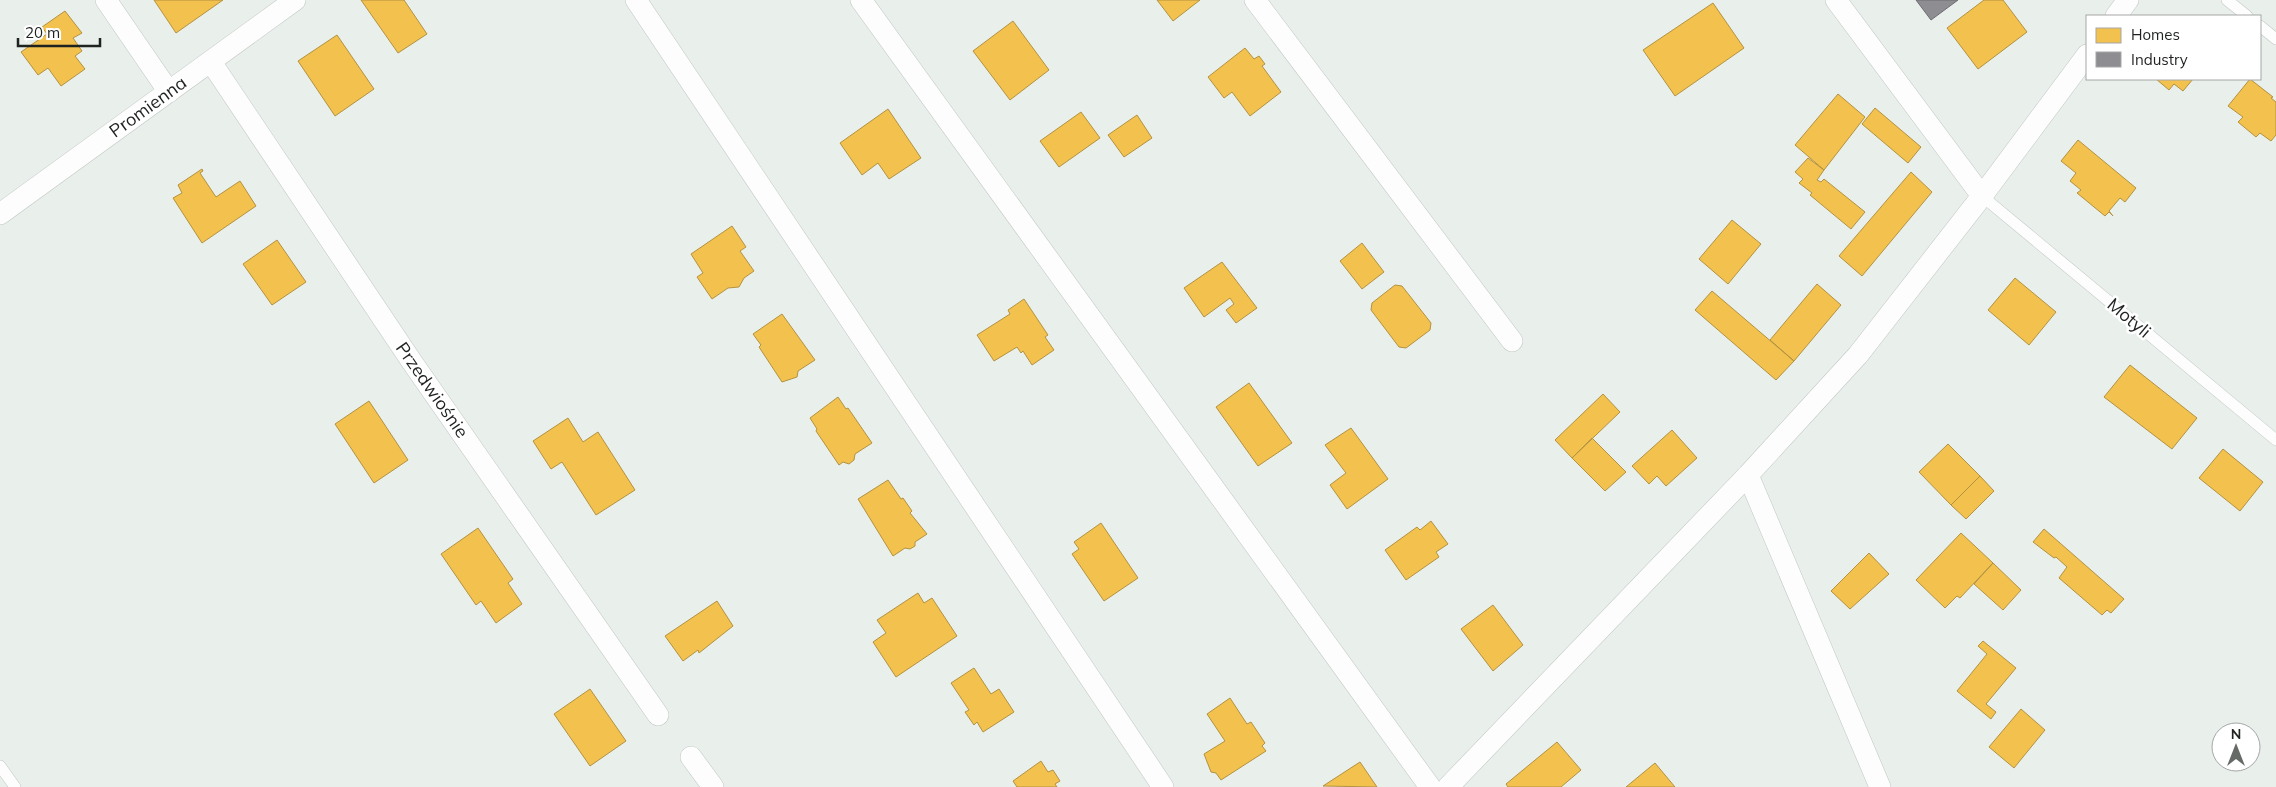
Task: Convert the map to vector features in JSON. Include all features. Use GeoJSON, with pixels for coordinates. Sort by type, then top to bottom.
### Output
{"type":"FeatureCollection","features":[{"type":"Feature","properties":{"kind":"street"},"geometry":{"type":"LineString","coordinates":[[106,0],[169,92]]}},
{"type":"Feature","properties":{"kind":"street","name":"Promienna"},"geometry":{"type":"LineString","coordinates":[[0,214],[296,0]]}},
{"type":"Feature","properties":{"kind":"street"},"geometry":{"type":"LineString","coordinates":[[636,0],[1164,787]]}},
{"type":"Feature","properties":{"kind":"street"},"geometry":{"type":"LineString","coordinates":[[861,0],[1430,787]]}},
{"type":"Feature","properties":{"kind":"street"},"geometry":{"type":"LineString","coordinates":[[1255,0],[1512,341]]}},
{"type":"Feature","properties":{"kind":"street"},"geometry":{"type":"LineString","coordinates":[[1836,0],[1982,196]]}},
{"type":"Feature","properties":{"kind":"street"},"geometry":{"type":"LineString","coordinates":[[2117,15],[2128,0]]}},
{"type":"Feature","properties":{"kind":"street"},"geometry":{"type":"LineString","coordinates":[[1448,787],[1748,475],[1858,355],[1982,196],[2086,56]]}},
{"type":"Feature","properties":{"kind":"street","name":"Przedwiośnie"},"geometry":{"type":"LineString","coordinates":[[211,62],[412,362],[658,715]]}},
{"type":"Feature","properties":{"kind":"street"},"geometry":{"type":"LineString","coordinates":[[1748,475],[1880,787]]}},
{"type":"Feature","properties":{"kind":"street"},"geometry":{"type":"LineString","coordinates":[[692,757],[713,787]]}},
{"type":"Feature","properties":{"kind":"lane"},"geometry":{"type":"LineString","coordinates":[[2227,0],[2246,15]]}},
{"type":"Feature","properties":{"kind":"lane"},"geometry":{"type":"LineString","coordinates":[[2261,27],[2276,39]]}},
{"type":"Feature","properties":{"kind":"lane","name":"Motyli"},"geometry":{"type":"LineString","coordinates":[[1982,196],[2276,440]]}},
{"type":"Feature","properties":{"kind":"lane"},"geometry":{"type":"LineString","coordinates":[[0,766],[14,787]]}},
{"type":"Feature","properties":{"kind":"building: Homes"},"geometry":{"type":"Polygon","coordinates":[[[154,0],[223,0],[176,33],[154,0]]]}},
{"type":"Feature","properties":{"kind":"building: Homes"},"geometry":{"type":"Polygon","coordinates":[[[361,0],[404,0],[427,34],[398,53],[361,0]]]}},
{"type":"Feature","properties":{"kind":"building: Homes"},"geometry":{"type":"Polygon","coordinates":[[[1157,0],[1200,0],[1173,21],[1157,0]]]}},
{"type":"Feature","properties":{"kind":"building: Homes"},"geometry":{"type":"Polygon","coordinates":[[[1984,0],[2003,0],[2027,32],[1978,69],[1947,28],[1984,0]]]}},
{"type":"Feature","properties":{"kind":"building: Homes"},"geometry":{"type":"Polygon","coordinates":[[[1713,3],[1744,48],[1675,96],[1643,50],[1713,3]]]}},
{"type":"Feature","properties":{"kind":"building: Homes"},"geometry":{"type":"Polygon","coordinates":[[[65,11],[82,33],[73,38],[82,51],[75,56],[85,69],[61,86],[48,68],[38,75],[21,52],[47,34],[42,27],[65,11]]]}},
{"type":"Feature","properties":{"kind":"building: Homes"},"geometry":{"type":"Polygon","coordinates":[[[1013,21],[1049,70],[1010,100],[973,51],[1013,21]]]}},
{"type":"Feature","properties":{"kind":"building: Homes"},"geometry":{"type":"Polygon","coordinates":[[[337,35],[374,89],[335,116],[298,61],[337,35]]]}},
{"type":"Feature","properties":{"kind":"building: Homes"},"geometry":{"type":"Polygon","coordinates":[[[1245,48],[1254,59],[1259,56],[1265,64],[1262,66],[1281,92],[1250,116],[1232,92],[1224,98],[1208,77],[1245,48]]]}},
{"type":"Feature","properties":{"kind":"building: Homes"},"geometry":{"type":"Polygon","coordinates":[[[2157,80],[2192,80],[2183,91],[2174,84],[2169,90],[2157,80]]]}},
{"type":"Feature","properties":{"kind":"building: Homes"},"geometry":{"type":"Polygon","coordinates":[[[2249,80],[2251,80],[2273,97],[2271,98],[2276,102],[2276,135],[2271,141],[2260,133],[2256,137],[2238,122],[2243,117],[2228,106],[2249,80]]]}},
{"type":"Feature","properties":{"kind":"building: Homes"},"geometry":{"type":"Polygon","coordinates":[[[1838,94],[1865,117],[1824,170],[1795,145],[1838,94]]]}},
{"type":"Feature","properties":{"kind":"building: Homes"},"geometry":{"type":"Polygon","coordinates":[[[1875,108],[1921,147],[1908,163],[1862,124],[1875,108]]]}},
{"type":"Feature","properties":{"kind":"building: Homes"},"geometry":{"type":"Polygon","coordinates":[[[888,109],[921,158],[889,179],[878,163],[862,175],[840,143],[888,109]]]}},
{"type":"Feature","properties":{"kind":"building: Homes"},"geometry":{"type":"Polygon","coordinates":[[[1081,112],[1100,138],[1059,167],[1040,141],[1081,112]]]}},
{"type":"Feature","properties":{"kind":"building: Homes"},"geometry":{"type":"Polygon","coordinates":[[[1137,115],[1152,138],[1124,157],[1108,135],[1137,115]]]}},
{"type":"Feature","properties":{"kind":"building: Homes"},"geometry":{"type":"Polygon","coordinates":[[[2078,140],[2136,188],[2125,202],[2120,198],[2109,211],[2113,216],[2109,212],[2105,216],[2077,193],[2081,190],[2070,181],[2076,173],[2061,161],[2078,140]]]}},
{"type":"Feature","properties":{"kind":"building: Homes"},"geometry":{"type":"Polygon","coordinates":[[[1808,158],[1824,170],[1817,180],[1821,182],[1824,179],[1865,212],[1851,229],[1810,195],[1812,193],[1799,183],[1803,179],[1795,172],[1808,158]]]}},
{"type":"Feature","properties":{"kind":"building: Homes"},"geometry":{"type":"Polygon","coordinates":[[[202,169],[203,171],[200,173],[216,197],[240,181],[256,206],[202,243],[173,198],[182,193],[178,185],[202,169]]]}},
{"type":"Feature","properties":{"kind":"building: Homes"},"geometry":{"type":"Polygon","coordinates":[[[1911,172],[1932,192],[1862,276],[1839,256],[1911,172]]]}},
{"type":"Feature","properties":{"kind":"building: Homes"},"geometry":{"type":"Polygon","coordinates":[[[1732,220],[1761,244],[1728,284],[1699,259],[1732,220]]]}},
{"type":"Feature","properties":{"kind":"building: Homes"},"geometry":{"type":"Polygon","coordinates":[[[732,226],[746,247],[740,251],[754,271],[744,278],[739,287],[728,288],[712,299],[697,277],[703,273],[691,254],[732,226]]]}},
{"type":"Feature","properties":{"kind":"building: Homes"},"geometry":{"type":"Polygon","coordinates":[[[277,240],[306,282],[272,305],[243,264],[277,240]]]}},
{"type":"Feature","properties":{"kind":"building: Homes"},"geometry":{"type":"Polygon","coordinates":[[[1362,243],[1384,272],[1362,289],[1340,261],[1362,243]]]}},
{"type":"Feature","properties":{"kind":"building: Homes"},"geometry":{"type":"Polygon","coordinates":[[[1222,262],[1257,308],[1236,323],[1226,310],[1234,304],[1230,298],[1204,317],[1184,288],[1222,262]]]}},
{"type":"Feature","properties":{"kind":"building: Homes"},"geometry":{"type":"Polygon","coordinates":[[[2015,278],[2056,312],[2029,345],[1988,310],[2015,278]]]}},
{"type":"Feature","properties":{"kind":"building: Homes"},"geometry":{"type":"Polygon","coordinates":[[[1817,284],[1841,305],[1794,361],[1770,340],[1817,284]]]}},
{"type":"Feature","properties":{"kind":"building: Homes"},"geometry":{"type":"Polygon","coordinates":[[[1395,285],[1402,286],[1431,323],[1430,330],[1406,348],[1399,347],[1371,310],[1372,303],[1395,285]]]}},
{"type":"Feature","properties":{"kind":"building: Homes"},"geometry":{"type":"Polygon","coordinates":[[[1712,291],[1794,361],[1776,380],[1695,310],[1712,291]]]}},
{"type":"Feature","properties":{"kind":"building: Homes"},"geometry":{"type":"Polygon","coordinates":[[[1024,299],[1048,335],[1045,337],[1054,350],[1032,365],[1023,351],[1021,353],[1017,347],[994,361],[977,335],[1010,314],[1008,310],[1024,299]]]}},
{"type":"Feature","properties":{"kind":"building: Homes"},"geometry":{"type":"Polygon","coordinates":[[[782,314],[815,360],[798,371],[797,377],[782,382],[759,347],[761,345],[753,334],[782,314]]]}},
{"type":"Feature","properties":{"kind":"building: Homes"},"geometry":{"type":"Polygon","coordinates":[[[2130,365],[2197,418],[2172,449],[2104,397],[2130,365]]]}},
{"type":"Feature","properties":{"kind":"building: Homes"},"geometry":{"type":"Polygon","coordinates":[[[1249,383],[1292,443],[1258,466],[1216,407],[1249,383]]]}},
{"type":"Feature","properties":{"kind":"building: Homes"},"geometry":{"type":"Polygon","coordinates":[[[1603,394],[1620,412],[1572,458],[1555,440],[1603,394]]]}},
{"type":"Feature","properties":{"kind":"building: Homes"},"geometry":{"type":"Polygon","coordinates":[[[838,397],[846,409],[848,408],[872,443],[855,454],[854,460],[849,464],[843,462],[839,465],[816,431],[817,429],[810,418],[838,397]]]}},
{"type":"Feature","properties":{"kind":"building: Homes"},"geometry":{"type":"Polygon","coordinates":[[[369,401],[408,460],[374,483],[335,424],[369,401]]]}},
{"type":"Feature","properties":{"kind":"building: Homes"},"geometry":{"type":"Polygon","coordinates":[[[568,418],[583,442],[598,432],[635,490],[596,515],[562,462],[551,469],[533,441],[568,418]]]}},
{"type":"Feature","properties":{"kind":"building: Homes"},"geometry":{"type":"Polygon","coordinates":[[[1351,428],[1388,479],[1347,509],[1330,485],[1346,473],[1325,445],[1351,428]]]}},
{"type":"Feature","properties":{"kind":"building: Homes"},"geometry":{"type":"Polygon","coordinates":[[[1672,430],[1697,458],[1666,486],[1657,476],[1649,484],[1632,466],[1672,430]]]}},
{"type":"Feature","properties":{"kind":"building: Homes"},"geometry":{"type":"Polygon","coordinates":[[[1592,438],[1626,472],[1605,491],[1572,458],[1592,438]]]}},
{"type":"Feature","properties":{"kind":"building: Homes"},"geometry":{"type":"Polygon","coordinates":[[[1948,444],[1980,476],[1951,505],[1919,472],[1948,444]]]}},
{"type":"Feature","properties":{"kind":"building: Homes"},"geometry":{"type":"Polygon","coordinates":[[[2223,449],[2263,482],[2240,511],[2199,478],[2223,449]]]}},
{"type":"Feature","properties":{"kind":"building: Homes"},"geometry":{"type":"Polygon","coordinates":[[[1980,476],[1994,491],[1966,519],[1951,505],[1980,476]]]}},
{"type":"Feature","properties":{"kind":"building: Homes"},"geometry":{"type":"Polygon","coordinates":[[[888,480],[901,499],[903,498],[912,511],[910,513],[927,534],[915,542],[915,546],[910,549],[905,548],[893,556],[858,499],[888,480]]]}},
{"type":"Feature","properties":{"kind":"building: Homes"},"geometry":{"type":"Polygon","coordinates":[[[1431,521],[1448,544],[1436,552],[1439,557],[1406,580],[1385,550],[1417,527],[1420,530],[1431,521]]]}},
{"type":"Feature","properties":{"kind":"building: Homes"},"geometry":{"type":"Polygon","coordinates":[[[1101,523],[1138,578],[1104,601],[1072,554],[1079,549],[1074,542],[1101,523]]]}},
{"type":"Feature","properties":{"kind":"building: Homes"},"geometry":{"type":"Polygon","coordinates":[[[478,528],[513,579],[508,583],[522,604],[496,623],[481,601],[476,605],[441,554],[478,528]]]}},
{"type":"Feature","properties":{"kind":"building: Homes"},"geometry":{"type":"Polygon","coordinates":[[[2044,529],[2124,599],[2111,613],[2107,610],[2102,615],[2059,578],[2067,567],[2056,557],[2054,558],[2033,542],[2044,529]]]}},
{"type":"Feature","properties":{"kind":"building: Homes"},"geometry":{"type":"Polygon","coordinates":[[[1961,533],[1993,563],[1960,598],[1957,596],[1945,608],[1916,580],[1961,533]]]}},
{"type":"Feature","properties":{"kind":"building: Homes"},"geometry":{"type":"Polygon","coordinates":[[[1869,553],[1889,574],[1850,609],[1831,591],[1869,553]]]}},
{"type":"Feature","properties":{"kind":"building: Homes"},"geometry":{"type":"Polygon","coordinates":[[[1993,563],[2021,590],[2003,610],[1974,584],[1993,563]]]}},
{"type":"Feature","properties":{"kind":"building: Homes"},"geometry":{"type":"Polygon","coordinates":[[[918,593],[924,603],[932,598],[957,636],[896,677],[873,642],[886,633],[877,620],[918,593]]]}},
{"type":"Feature","properties":{"kind":"building: Homes"},"geometry":{"type":"Polygon","coordinates":[[[717,601],[733,626],[699,653],[698,650],[683,661],[665,636],[717,601]]]}},
{"type":"Feature","properties":{"kind":"building: Homes"},"geometry":{"type":"Polygon","coordinates":[[[1493,605],[1523,645],[1493,671],[1461,629],[1493,605]]]}},
{"type":"Feature","properties":{"kind":"building: Homes"},"geometry":{"type":"Polygon","coordinates":[[[1983,641],[2016,668],[1986,704],[1996,712],[1991,719],[1957,691],[1987,654],[1978,646],[1983,641]]]}},
{"type":"Feature","properties":{"kind":"building: Homes"},"geometry":{"type":"Polygon","coordinates":[[[974,668],[991,694],[999,689],[1014,712],[983,732],[977,722],[974,725],[965,712],[969,710],[951,683],[974,668]]]}},
{"type":"Feature","properties":{"kind":"building: Homes"},"geometry":{"type":"Polygon","coordinates":[[[590,689],[626,741],[590,766],[554,714],[590,689]]]}},
{"type":"Feature","properties":{"kind":"building: Homes"},"geometry":{"type":"Polygon","coordinates":[[[1230,698],[1247,724],[1251,722],[1265,743],[1262,746],[1266,751],[1221,780],[1216,773],[1211,772],[1204,754],[1225,741],[1207,714],[1230,698]]]}},
{"type":"Feature","properties":{"kind":"building: Homes"},"geometry":{"type":"Polygon","coordinates":[[[2021,709],[2045,730],[2014,768],[1989,747],[2021,709]]]}},
{"type":"Feature","properties":{"kind":"building: Homes"},"geometry":{"type":"Polygon","coordinates":[[[1557,742],[1581,770],[1561,787],[1508,787],[1506,784],[1557,742]]]}},
{"type":"Feature","properties":{"kind":"building: Homes"},"geometry":{"type":"Polygon","coordinates":[[[1041,761],[1048,772],[1053,770],[1060,781],[1055,784],[1057,787],[1017,787],[1013,781],[1041,761]]]}},
{"type":"Feature","properties":{"kind":"building: Homes"},"geometry":{"type":"Polygon","coordinates":[[[1360,762],[1377,787],[1323,786],[1360,762]]]}},
{"type":"Feature","properties":{"kind":"building: Homes"},"geometry":{"type":"Polygon","coordinates":[[[1655,763],[1675,787],[1626,787],[1655,763]]]}},
{"type":"Feature","properties":{"kind":"building: Industry"},"geometry":{"type":"Polygon","coordinates":[[[1916,0],[1958,0],[1931,20],[1916,0]]]}}]}
